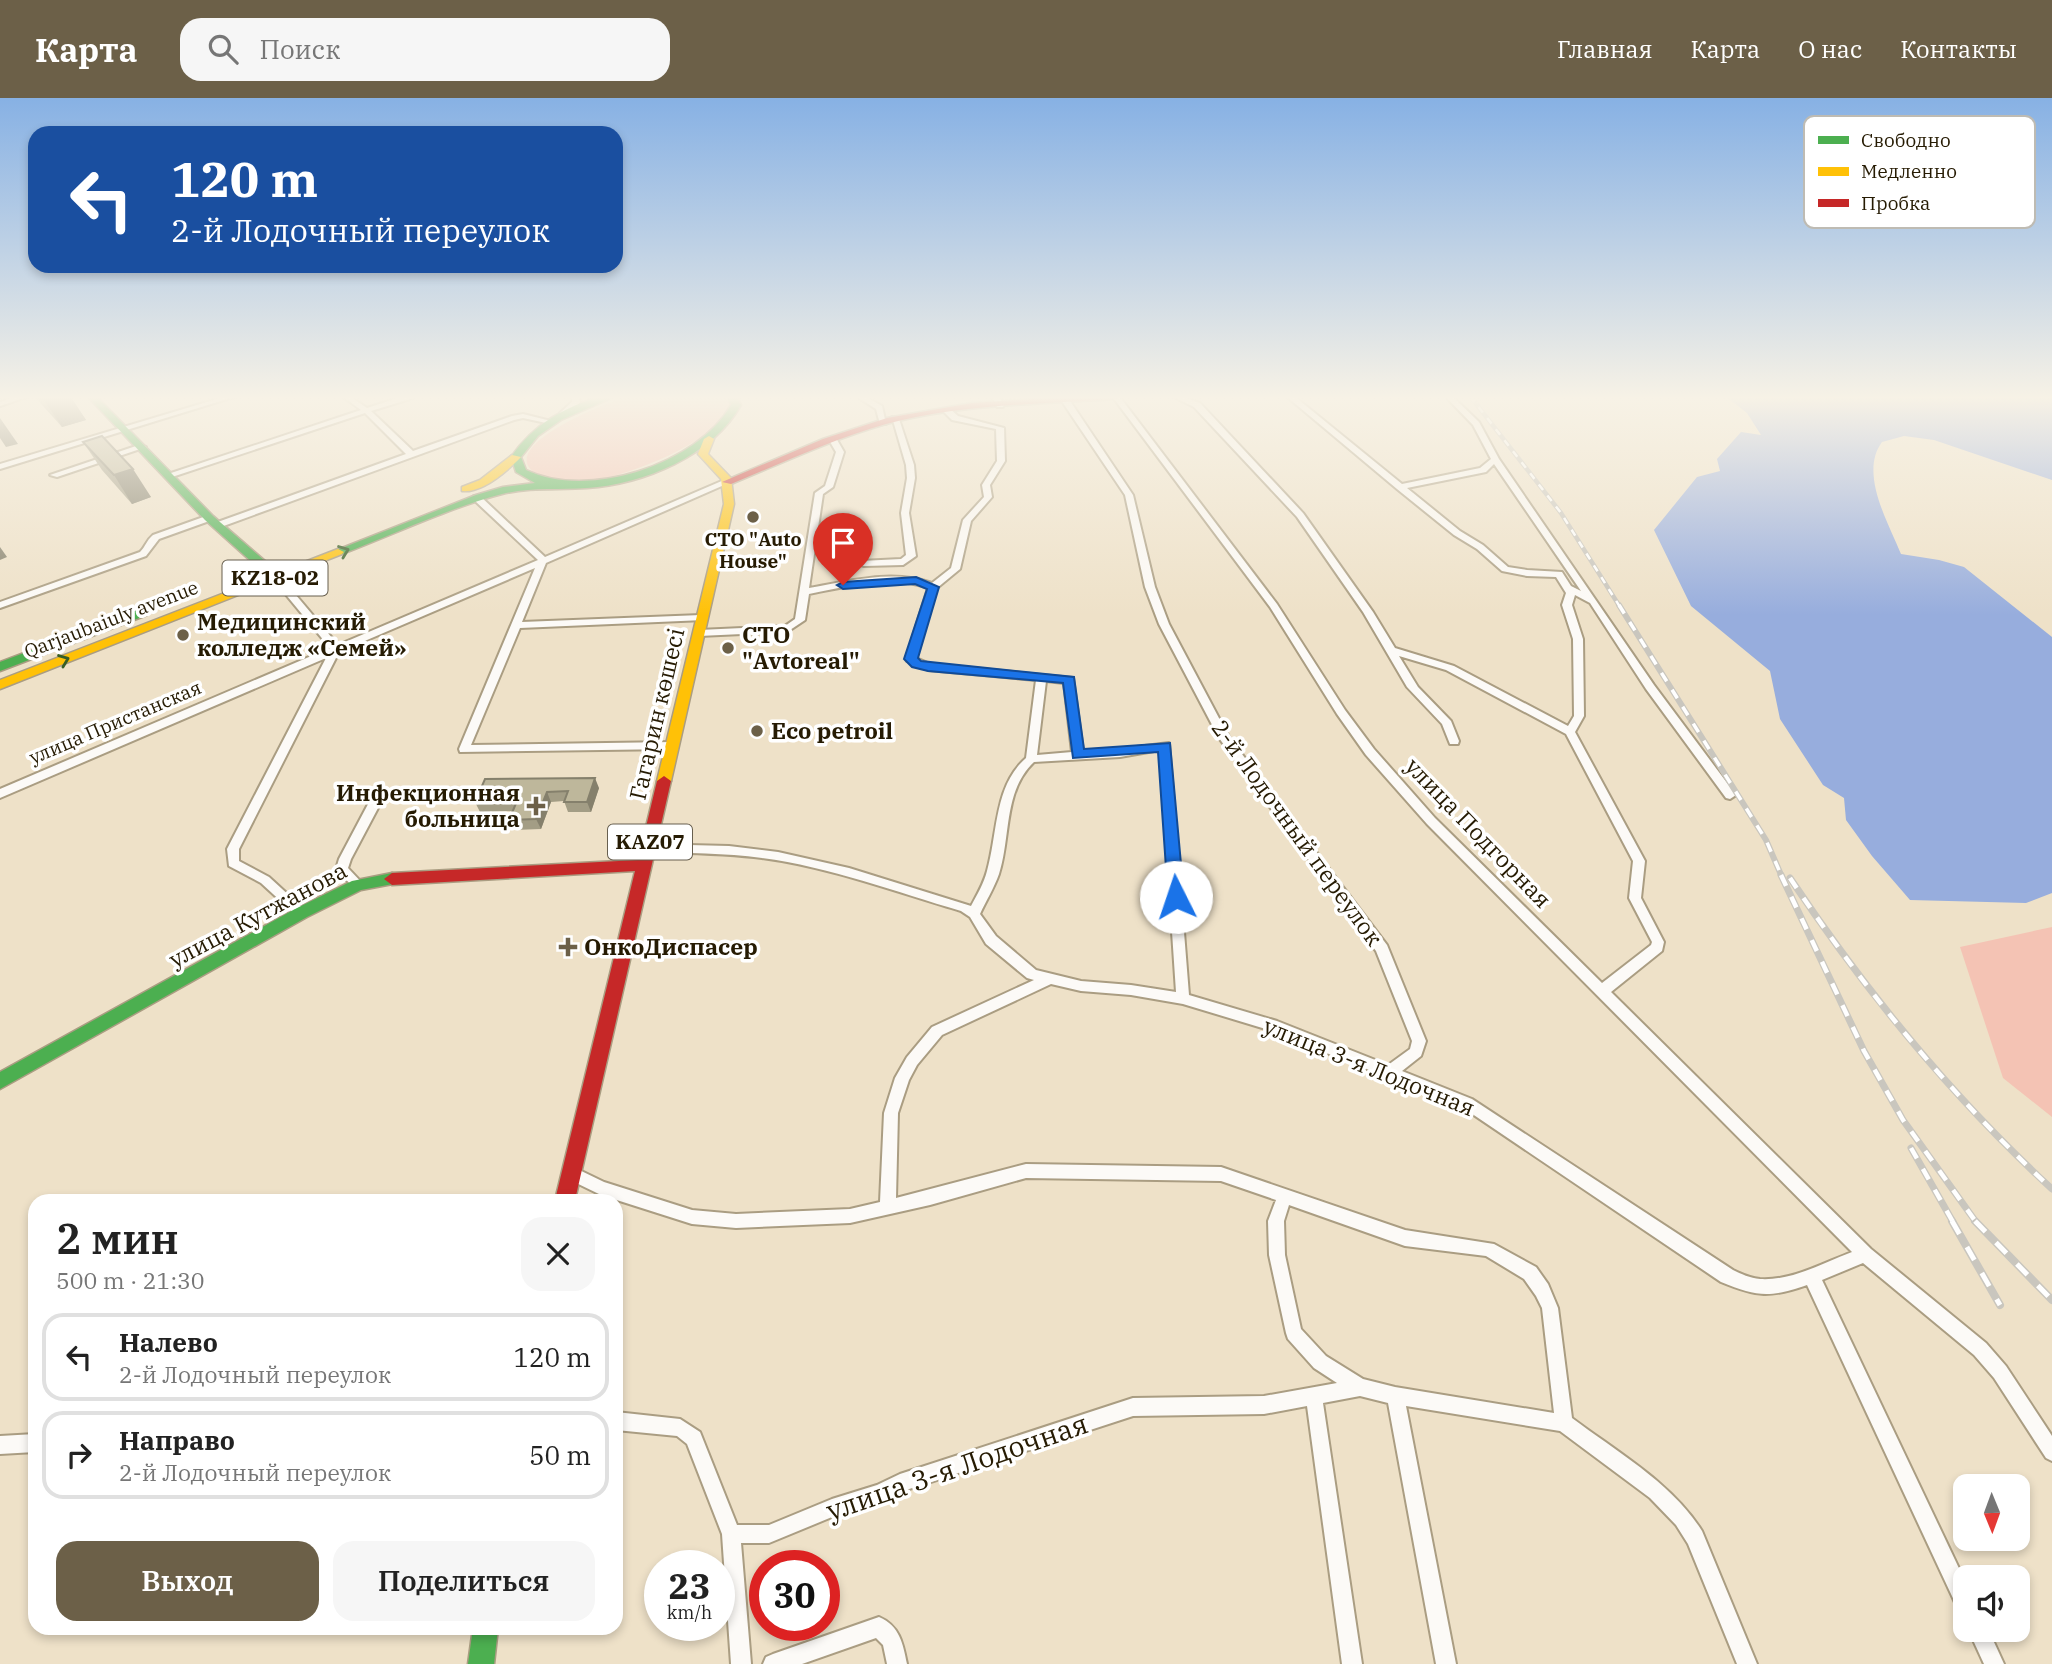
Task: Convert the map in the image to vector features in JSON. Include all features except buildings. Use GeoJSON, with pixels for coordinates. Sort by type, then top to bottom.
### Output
{"type":"FeatureCollection","features":[{"type":"Feature","properties":{"kind":"main road"},"geometry":{"type":"LineString","coordinates":[[163,469],[214,522],[276,577]]}},
{"type":"Feature","properties":{"kind":"main road","name":"Qarjaubaiuly avenue"},"geometry":{"type":"LineString","coordinates":[[0,667],[484,482],[501,469]]}},
{"type":"Feature","properties":{"kind":"main road"},"geometry":{"type":"LineString","coordinates":[[519,469],[528,477],[554,484]]}},
{"type":"Feature","properties":{"kind":"main road"},"geometry":{"type":"LineString","coordinates":[[631,476],[647,469]]}},
{"type":"Feature","properties":{"kind":"main road"},"geometry":{"type":"LineString","coordinates":[[631,476],[657,469]]}},
{"type":"Feature","properties":{"kind":"main road"},"geometry":{"type":"LineString","coordinates":[[704,469],[727,482]]}},
{"type":"Feature","properties":{"kind":"main road"},"geometry":{"type":"LineString","coordinates":[[720,469],[727,482]]}},
{"type":"Feature","properties":{"kind":"main road","name":"улица Пристанская"},"geometry":{"type":"LineString","coordinates":[[727,482],[760,469]]}},
{"type":"Feature","properties":{"kind":"main road","name":"Qarjaubaiuly avenue"},"geometry":{"type":"LineString","coordinates":[[0,685],[477,498],[503,490],[554,484],[578,485],[631,476]]}},
{"type":"Feature","properties":{"kind":"main road","name":"Гагарин көшесі"},"geometry":{"type":"LineString","coordinates":[[566,1194],[729,504],[730,490],[727,482]]}},
{"type":"Feature","properties":{"kind":"main road","name":"улица Кутжанова"},"geometry":{"type":"LineString","coordinates":[[0,1081],[301,913],[358,886],[387,878],[645,865]]}},
{"type":"Feature","properties":{"kind":"main road"},"geometry":{"type":"LineString","coordinates":[[481,1664],[485,1635]]}},
{"type":"Feature","properties":{"kind":"street"},"geometry":{"type":"LineString","coordinates":[[54,475],[73,469]]}},
{"type":"Feature","properties":{"kind":"street"},"geometry":{"type":"LineString","coordinates":[[169,475],[187,469]]}},
{"type":"Feature","properties":{"kind":"street"},"geometry":{"type":"LineString","coordinates":[[0,605],[143,554],[156,537],[214,522],[367,469]]}},
{"type":"Feature","properties":{"kind":"street"},"geometry":{"type":"LineString","coordinates":[[517,625],[793,627],[800,620],[819,493],[828,486],[833,469]]}},
{"type":"Feature","properties":{"kind":"street"},"geometry":{"type":"LineString","coordinates":[[864,563],[902,562],[911,556],[905,513],[910,469]]}},
{"type":"Feature","properties":{"kind":"street"},"geometry":{"type":"LineString","coordinates":[[996,469],[986,485],[988,497],[967,520],[955,569],[933,587],[911,659],[928,667],[1069,680],[1078,755]]}},
{"type":"Feature","properties":{"kind":"street","name":"2-й Лодочный переулок"},"geometry":{"type":"LineString","coordinates":[[1112,469],[1129,495],[1150,587],[1164,624],[1223,738],[1382,949],[1419,1041],[1416,1052],[1390,1072]]}},
{"type":"Feature","properties":{"kind":"street","name":"улица Подгорная"},"geometry":{"type":"LineString","coordinates":[[1171,469],[1274,607],[1370,752],[1431,821],[1865,1254],[1980,1349],[2000,1372],[2052,1452]]}},
{"type":"Feature","properties":{"kind":"street"},"geometry":{"type":"LineString","coordinates":[[1257,469],[1300,515],[1368,612],[1414,690],[1442,714],[1450,726],[1454,741]]}},
{"type":"Feature","properties":{"kind":"street"},"geometry":{"type":"LineString","coordinates":[[1379,469],[1506,569],[1559,574],[1571,593],[1567,605],[1578,639],[1579,716],[1570,732]]}},
{"type":"Feature","properties":{"kind":"street"},"geometry":{"type":"LineString","coordinates":[[1401,487],[1484,469]]}},
{"type":"Feature","properties":{"kind":"street"},"geometry":{"type":"LineString","coordinates":[[1502,469],[1650,687],[1730,795]]}},
{"type":"Feature","properties":{"kind":"street","name":"улица Пристанская"},"geometry":{"type":"LineString","coordinates":[[0,794],[727,482]]}},
{"type":"Feature","properties":{"kind":"street"},"geometry":{"type":"LineString","coordinates":[[477,498],[543,560],[464,749],[672,746]]}},
{"type":"Feature","properties":{"kind":"street"},"geometry":{"type":"LineString","coordinates":[[276,577],[336,649],[236,841],[231,857],[233,863],[265,880],[301,913]]}},
{"type":"Feature","properties":{"kind":"street"},"geometry":{"type":"LineString","coordinates":[[804,592],[876,582],[916,580],[933,587]]}},
{"type":"Feature","properties":{"kind":"street"},"geometry":{"type":"LineString","coordinates":[[1569,588],[1594,601]]}},
{"type":"Feature","properties":{"kind":"street"},"geometry":{"type":"LineString","coordinates":[[1391,650],[1450,668],[1570,732],[1639,861],[1635,898],[1658,942],[1657,947],[1602,991]]}},
{"type":"Feature","properties":{"kind":"street"},"geometry":{"type":"LineString","coordinates":[[1031,759],[1041,677]]}},
{"type":"Feature","properties":{"kind":"street"},"geometry":{"type":"LineString","coordinates":[[649,848],[716,850],[775,856],[819,865],[965,908],[974,914],[993,873],[1010,786],[1021,768],[1031,759],[1165,746],[1183,999]]}},
{"type":"Feature","properties":{"kind":"street"},"geometry":{"type":"LineString","coordinates":[[358,886],[342,869],[382,791]]}},
{"type":"Feature","properties":{"kind":"street","name":"улица 3-я Лодочная"},"geometry":{"type":"LineString","coordinates":[[974,914],[991,940],[1017,965],[1047,980],[1183,999],[1272,1026],[1467,1103],[1727,1276],[1759,1287],[1776,1286],[1865,1254]]}},
{"type":"Feature","properties":{"kind":"street"},"geometry":{"type":"LineString","coordinates":[[888,1208],[891,1113],[902,1078],[912,1061],[937,1031],[1047,980]]}},
{"type":"Feature","properties":{"kind":"street"},"geometry":{"type":"LineString","coordinates":[[623,1200],[692,1217],[736,1221],[850,1216],[930,1199],[1026,1171],[1220,1174],[1405,1238],[1488,1249],[1530,1273],[1550,1308],[1564,1423]]}},
{"type":"Feature","properties":{"kind":"street"},"geometry":{"type":"LineString","coordinates":[[571,1172],[600,1194]]}},
{"type":"Feature","properties":{"kind":"street","name":"улица 3-я Лодочная"},"geometry":{"type":"LineString","coordinates":[[1284,1196],[1276,1221],[1278,1255],[1294,1333],[1320,1362],[1360,1387],[1395,1396],[1564,1423],[1656,1492],[1683,1518],[1695,1538],[1746,1664]]}},
{"type":"Feature","properties":{"kind":"street"},"geometry":{"type":"LineString","coordinates":[[1811,1275],[1953,1577]]}},
{"type":"Feature","properties":{"kind":"street","name":"улица 3-я Лодочная"},"geometry":{"type":"LineString","coordinates":[[731,1534],[769,1534],[900,1483],[1133,1407],[1264,1405],[1360,1387]]}},
{"type":"Feature","properties":{"kind":"street"},"geometry":{"type":"LineString","coordinates":[[1395,1396],[1446,1664]]}},
{"type":"Feature","properties":{"kind":"street"},"geometry":{"type":"LineString","coordinates":[[1314,1397],[1352,1664]]}},
{"type":"Feature","properties":{"kind":"street"},"geometry":{"type":"LineString","coordinates":[[623,1422],[680,1428],[694,1438],[731,1534],[741,1664]]}},
{"type":"Feature","properties":{"kind":"street"},"geometry":{"type":"LineString","coordinates":[[0,1446],[28,1444]]}},
{"type":"Feature","properties":{"kind":"street"},"geometry":{"type":"LineString","coordinates":[[773,1664],[879,1627],[892,1640],[897,1664]]}},
{"type":"Feature","properties":{"kind":"street"},"geometry":{"type":"LineString","coordinates":[[1984,1642],[1994,1664]]}},
{"type":"Feature","properties":{"kind":"shaded area"},"geometry":{"type":"Polygon","coordinates":[[[532,469],[634,469],[597,480],[573,482],[552,480],[532,469]]]}},
{"type":"Feature","properties":{"kind":"shaded area"},"geometry":{"type":"Polygon","coordinates":[[[2052,927],[2052,1117],[2003,1078],[1960,947],[2052,927]]]}},
{"type":"Feature","properties":{"kind":"water"},"geometry":{"type":"Polygon","coordinates":[[[1873,469],[1878,498],[1901,554],[1964,567],[2052,637],[2052,893],[2026,903],[1910,900],[1872,856],[1846,820],[1844,798],[1823,785],[1780,719],[1770,671],[1691,606],[1654,530],[1697,477],[1720,471],[1873,469]]]}},
{"type":"Feature","properties":{"kind":"water"},"geometry":{"type":"Polygon","coordinates":[[[2020,469],[2052,469],[2052,480],[2020,469]]]}},
{"type":"Feature","properties":{"kind":"railway"},"geometry":{"type":"LineString","coordinates":[[1527,469],[1561,513],[1620,607]]}},
{"type":"Feature","properties":{"kind":"railway"},"geometry":{"type":"LineString","coordinates":[[1619,605],[1766,840],[1782,877]]}},
{"type":"Feature","properties":{"kind":"railway"},"geometry":{"type":"LineString","coordinates":[[1781,875],[1864,1051],[1903,1120],[1976,1222]]}},
{"type":"Feature","properties":{"kind":"railway"},"geometry":{"type":"LineString","coordinates":[[1790,878],[1849,962],[1912,1041],[1979,1117],[2052,1189]]}},
{"type":"Feature","properties":{"kind":"railway"},"geometry":{"type":"LineString","coordinates":[[1911,1148],[1953,1222]]}},
{"type":"Feature","properties":{"kind":"railway"},"geometry":{"type":"LineString","coordinates":[[1952,1221],[2000,1305]]}},
{"type":"Feature","properties":{"kind":"railway"},"geometry":{"type":"LineString","coordinates":[[1975,1221],[2052,1300]]}},
{"type":"Feature","properties":{"kind":"traffic: fast"},"geometry":{"type":"LineString","coordinates":[[162,469],[209,518],[276,577]]}},
{"type":"Feature","properties":{"kind":"traffic: fast"},"geometry":{"type":"LineString","coordinates":[[520,469],[541,482],[564,486],[617,480],[651,469]]}},
{"type":"Feature","properties":{"kind":"traffic: fast"},"geometry":{"type":"LineString","coordinates":[[338,552],[480,497],[503,490],[554,484]]}},
{"type":"Feature","properties":{"kind":"traffic: fast"},"geometry":{"type":"LineString","coordinates":[[0,667],[143,612]]}},
{"type":"Feature","properties":{"kind":"traffic: fast"},"geometry":{"type":"LineString","coordinates":[[0,1081],[301,913],[358,885],[392,879]]}},
{"type":"Feature","properties":{"kind":"traffic: fast"},"geometry":{"type":"LineString","coordinates":[[481,1664],[485,1635]]}},
{"type":"Feature","properties":{"kind":"traffic: slow"},"geometry":{"type":"LineString","coordinates":[[466,489],[484,482],[501,469]]}},
{"type":"Feature","properties":{"kind":"traffic: slow"},"geometry":{"type":"LineString","coordinates":[[664,781],[729,504],[726,478],[717,469]]}},
{"type":"Feature","properties":{"kind":"traffic: slow"},"geometry":{"type":"LineString","coordinates":[[0,685],[338,552]]}},
{"type":"Feature","properties":{"kind":"traffic: jam"},"geometry":{"type":"LineString","coordinates":[[727,482],[758,469]]}},
{"type":"Feature","properties":{"kind":"traffic: jam"},"geometry":{"type":"LineString","coordinates":[[566,1194],[664,781]]}},
{"type":"Feature","properties":{"kind":"traffic: jam"},"geometry":{"type":"LineString","coordinates":[[392,879],[645,865]]}},
{"type":"Feature","properties":{"kind":"place","name":"СТО \"Auto House\""},"geometry":{"type":"Point","coordinates":[753,517]}},
{"type":"Feature","properties":{"kind":"place","name":"Медицинский колледж «Семей»"},"geometry":{"type":"Point","coordinates":[183,635]}},
{"type":"Feature","properties":{"kind":"place","name":"СТО \"Avtoreal\""},"geometry":{"type":"Point","coordinates":[728,648]}},
{"type":"Feature","properties":{"kind":"place","name":"Eco petroil"},"geometry":{"type":"Point","coordinates":[757,731]}},
{"type":"Feature","properties":{"kind":"place","name":"Инфекционная больница"},"geometry":{"type":"Point","coordinates":[536,806]}},
{"type":"Feature","properties":{"kind":"place","name":"ОнкоДиспасер"},"geometry":{"type":"Point","coordinates":[568,947]}},
{"type":"Feature","properties":{"kind":"route"},"geometry":{"type":"LineString","coordinates":[[843,585],[916,580],[933,587],[911,659],[917,664],[1069,680],[1078,755],[1119,753],[1165,746],[1176,897]]}}]}
